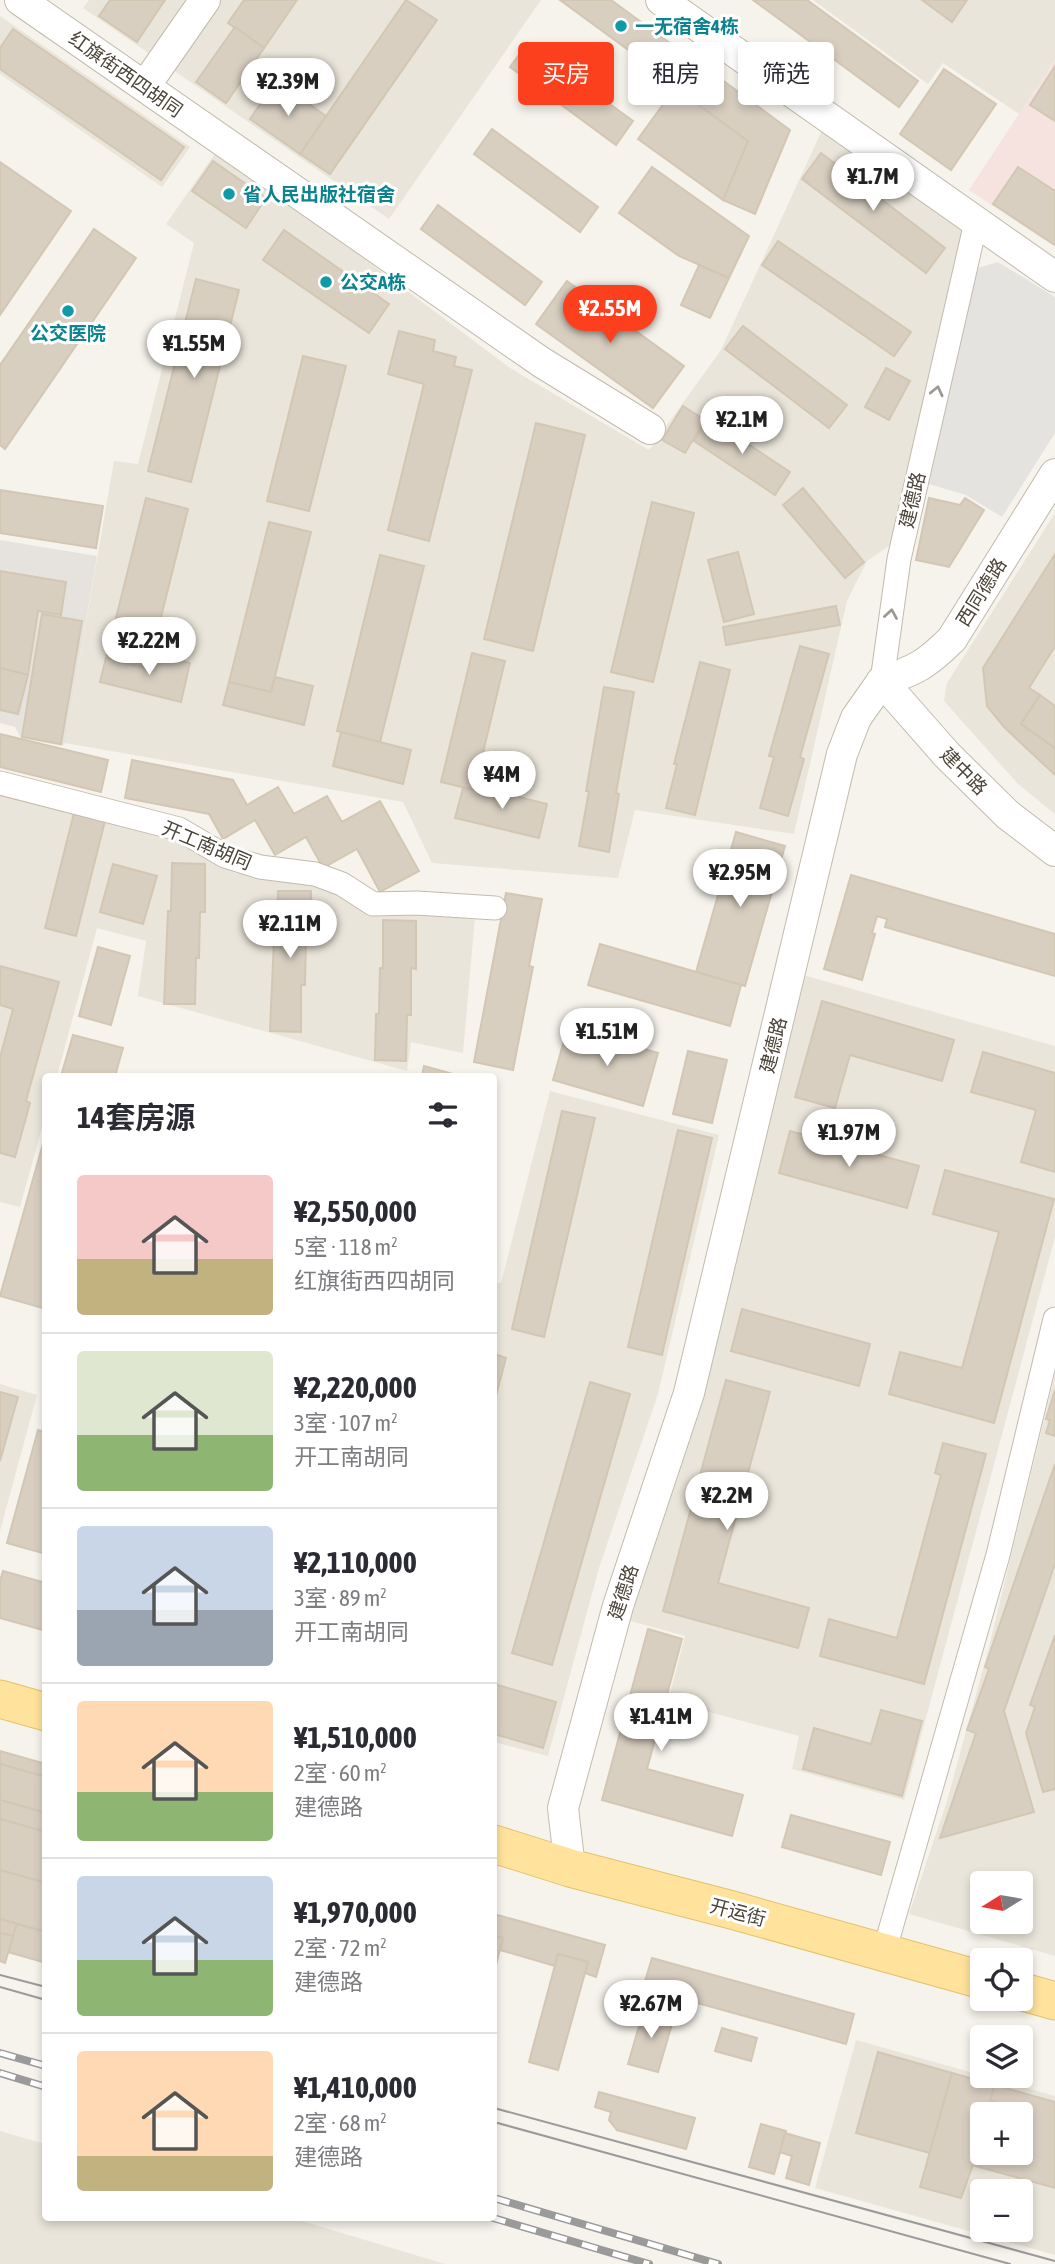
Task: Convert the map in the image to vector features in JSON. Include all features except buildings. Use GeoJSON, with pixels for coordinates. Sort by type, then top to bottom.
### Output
{"type":"FeatureCollection","features":[{"type":"Feature","properties":{"kind":"main road"},"geometry":{"type":"LineString","coordinates":[[0,1699],[42,1711]]}},
{"type":"Feature","properties":{"kind":"main road","name":"开运街"},"geometry":{"type":"LineString","coordinates":[[497,1845],[570,1868],[970,1977]]}},
{"type":"Feature","properties":{"kind":"main road"},"geometry":{"type":"LineString","coordinates":[[1033,1995],[1055,2001]]}},
{"type":"Feature","properties":{"kind":"street","name":"红旗街西四胡同"},"geometry":{"type":"LineString","coordinates":[[20,0],[541,362],[650,429]]}},
{"type":"Feature","properties":{"kind":"street"},"geometry":{"type":"LineString","coordinates":[[145,86],[205,0]]}},
{"type":"Feature","properties":{"kind":"street"},"geometry":{"type":"LineString","coordinates":[[661,0],[1055,277]]}},
{"type":"Feature","properties":{"kind":"street","name":"建德路"},"geometry":{"type":"LineString","coordinates":[[570,1868],[563,1808],[618,1606],[689,1393],[842,754],[856,718],[882,681],[899,559],[976,222]]}},
{"type":"Feature","properties":{"kind":"street","name":"西同德路"},"geometry":{"type":"LineString","coordinates":[[882,681],[913,672],[934,657],[952,639],[1055,474]]}},
{"type":"Feature","properties":{"kind":"street","name":"建中路"},"geometry":{"type":"LineString","coordinates":[[882,681],[947,755],[1008,815],[1055,851]]}},
{"type":"Feature","properties":{"kind":"street","name":"开工南胡同"},"geometry":{"type":"LineString","coordinates":[[0,783],[179,829],[225,856],[260,867],[324,877],[342,884],[373,904],[495,908]]}},
{"type":"Feature","properties":{"kind":"street"},"geometry":{"type":"LineString","coordinates":[[884,1952],[998,1555],[1055,1319]]}},
{"type":"Feature","properties":{"kind":"shaded area"},"geometry":{"type":"Polygon","coordinates":[[[89,0],[541,0],[389,219],[83,8],[89,0]]]}},
{"type":"Feature","properties":{"kind":"shaded area"},"geometry":{"type":"Polygon","coordinates":[[[813,0],[1055,0],[1055,59],[1019,114],[943,63],[928,84],[813,0]]]}},
{"type":"Feature","properties":{"kind":"shaded area"},"geometry":{"type":"Polygon","coordinates":[[[0,16],[190,147],[162,187],[0,74],[0,16]]]}},
{"type":"Feature","properties":{"kind":"shaded area"},"geometry":{"type":"Polygon","coordinates":[[[1055,59],[1055,247],[969,190],[1055,59]]]}},
{"type":"Feature","properties":{"kind":"shaded area"},"geometry":{"type":"Polygon","coordinates":[[[823,128],[966,230],[896,541],[867,561],[847,601],[794,834],[635,810],[618,878],[432,863],[403,802],[65,743],[114,461],[138,464],[194,243],[166,224],[218,149],[510,368],[649,450],[721,350],[823,128]]]}},
{"type":"Feature","properties":{"kind":"shaded area"},"geometry":{"type":"Polygon","coordinates":[[[998,262],[1055,297],[1055,433],[1002,517],[966,495],[929,484],[977,268],[998,262]]]}},
{"type":"Feature","properties":{"kind":"shaded area"},"geometry":{"type":"Polygon","coordinates":[[[1055,513],[1055,814],[1018,784],[944,701],[947,683],[1055,513]]]}},
{"type":"Feature","properties":{"kind":"shaded area"},"geometry":{"type":"Polygon","coordinates":[[[0,540],[97,556],[65,743],[62,746],[21,738],[15,727],[0,723],[0,540]]]}},
{"type":"Feature","properties":{"kind":"shaded area"},"geometry":{"type":"Polygon","coordinates":[[[0,793],[175,837],[235,873],[322,884],[475,917],[463,1053],[411,1042],[407,1071],[138,996],[146,941],[97,928],[58,1073],[42,1073],[42,1128],[20,1207],[0,1202],[0,793]]]}},
{"type":"Feature","properties":{"kind":"shaded area"},"geometry":{"type":"Polygon","coordinates":[[[803,975],[1055,1046],[1055,1237],[904,1800],[792,1769],[799,1736],[668,1701],[685,1636],[627,1620],[803,975]]]}},
{"type":"Feature","properties":{"kind":"shaded area"},"geometry":{"type":"Polygon","coordinates":[[[550,1091],[719,1135],[658,1394],[599,1568],[548,1756],[497,1743],[497,1283],[501,1283],[550,1091]]]}},
{"type":"Feature","properties":{"kind":"shaded area"},"geometry":{"type":"Polygon","coordinates":[[[1055,1375],[1055,1956],[979,1934],[1033,1934],[1033,1871],[970,1871],[970,1932],[909,1914],[947,1801],[989,1647],[1055,1375]]]}},
{"type":"Feature","properties":{"kind":"shaded area"},"geometry":{"type":"Polygon","coordinates":[[[0,1384],[37,1395],[0,1531],[0,1384]]]}},
{"type":"Feature","properties":{"kind":"shaded area"},"geometry":{"type":"Polygon","coordinates":[[[856,2040],[970,2072],[970,2088],[1027,2088],[1055,2096],[1055,2255],[1008,2242],[1033,2242],[1033,2179],[970,2179],[970,2231],[815,2188],[856,2040]]]}},
{"type":"Feature","properties":{"kind":"shaded area"},"geometry":{"type":"Polygon","coordinates":[[[0,2131],[42,2143],[42,2221],[302,2221],[445,2264],[0,2264],[0,2131]]]}},
{"type":"Feature","properties":{"kind":"tram line"},"geometry":{"type":"LineString","coordinates":[[0,1975],[42,1986]]}},
{"type":"Feature","properties":{"kind":"tram line"},"geometry":{"type":"LineString","coordinates":[[0,1987],[42,1999]]}},
{"type":"Feature","properties":{"kind":"tram line"},"geometry":{"type":"LineString","coordinates":[[497,2109],[1055,2261]]}},
{"type":"Feature","properties":{"kind":"tram line"},"geometry":{"type":"LineString","coordinates":[[497,2123],[1010,2264]]}},
{"type":"Feature","properties":{"kind":"railway"},"geometry":{"type":"LineString","coordinates":[[0,2053],[42,2065]]}},
{"type":"Feature","properties":{"kind":"railway"},"geometry":{"type":"LineString","coordinates":[[0,2073],[42,2086]]}},
{"type":"Feature","properties":{"kind":"railway"},"geometry":{"type":"LineString","coordinates":[[497,2199],[718,2264]]}},
{"type":"Feature","properties":{"kind":"railway"},"geometry":{"type":"LineString","coordinates":[[497,2219],[649,2264]]}},
{"type":"Feature","properties":{"kind":"place","name":"一无宿舍4栋"},"geometry":{"type":"Point","coordinates":[621,26]}},
{"type":"Feature","properties":{"kind":"place","name":"省人民出版社宿舍"},"geometry":{"type":"Point","coordinates":[229,194]}},
{"type":"Feature","properties":{"kind":"place","name":"公交A栋"},"geometry":{"type":"Point","coordinates":[326,282]}},
{"type":"Feature","properties":{"kind":"place","name":"公交医院"},"geometry":{"type":"Point","coordinates":[68,311]}}]}
